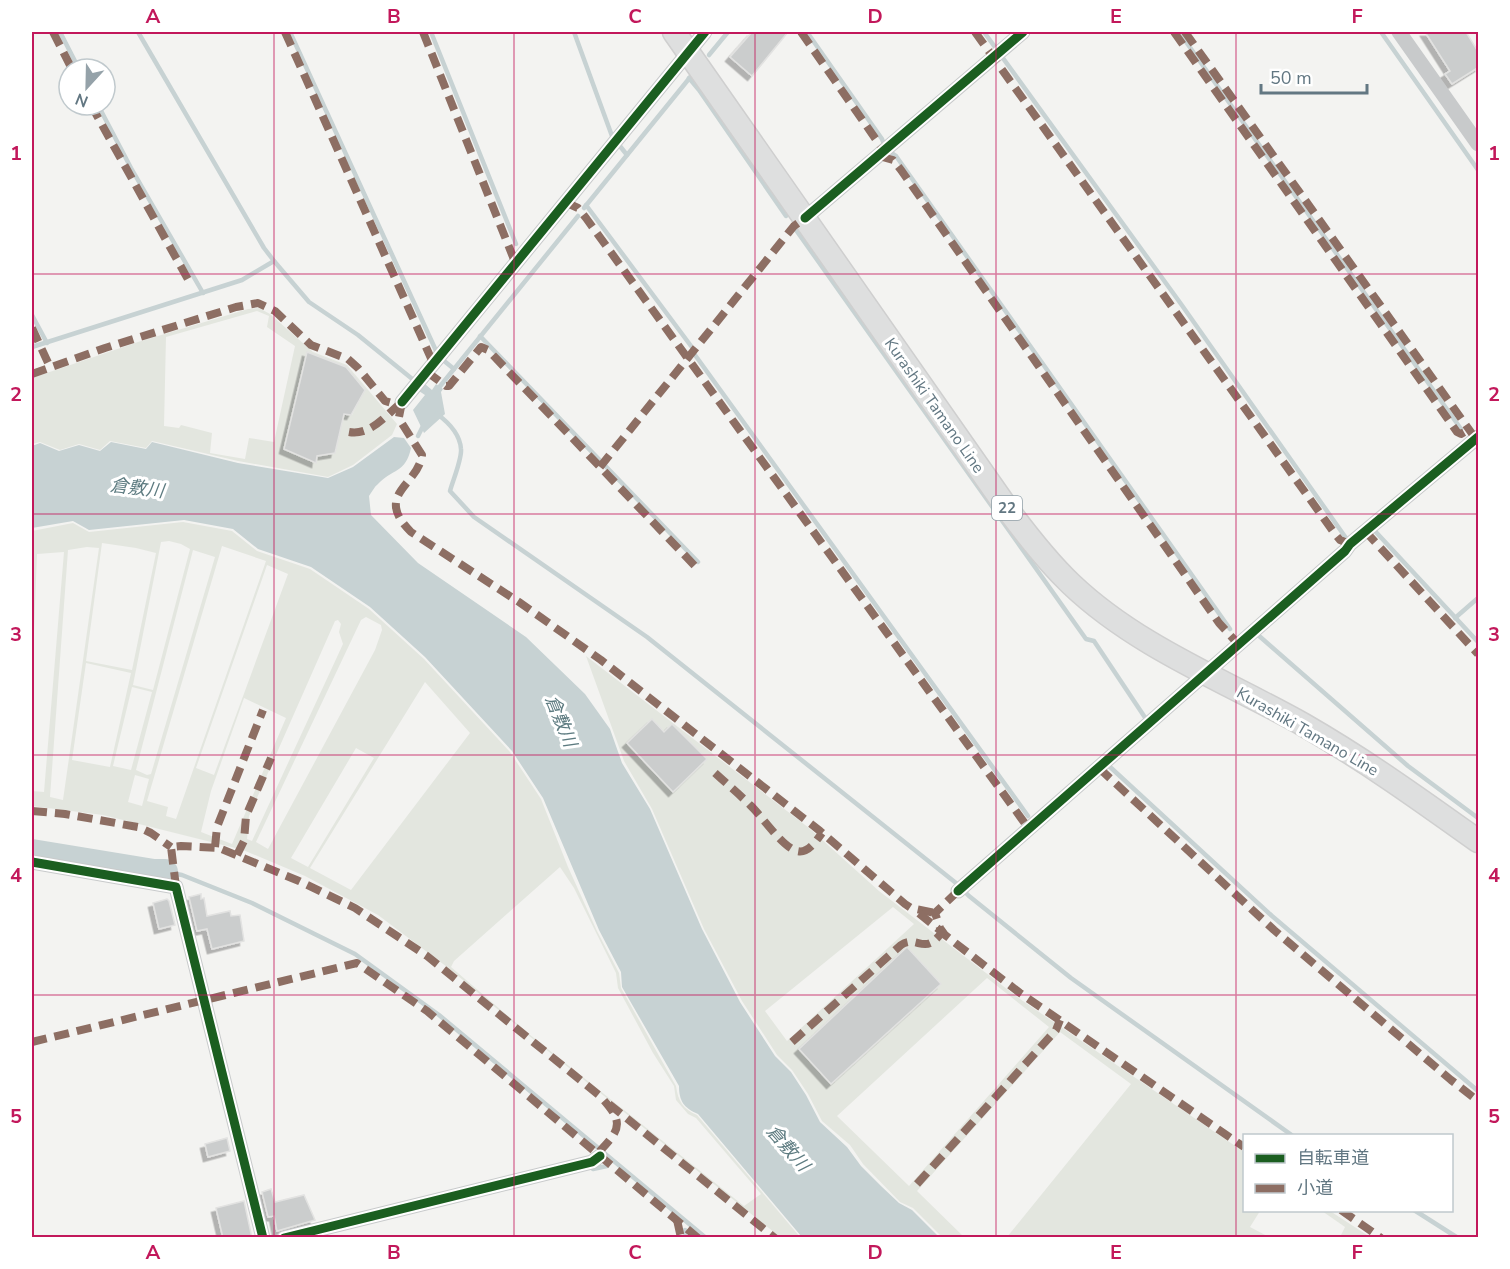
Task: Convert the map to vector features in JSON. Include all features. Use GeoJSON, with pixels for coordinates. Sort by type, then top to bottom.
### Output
{"type":"FeatureCollection","features":[{"type":"Feature","properties":{"kind":"main road","name":"Kurashiki Tamano Line"},"geometry":{"type":"LineString","coordinates":[[674,32],[1012,515],[1039,550],[1071,585],[1110,616],[1153,643],[1342,749],[1479,841]]}},
{"type":"Feature","properties":{"kind":"street"},"geometry":{"type":"LineString","coordinates":[[402,402],[705,32]]}},
{"type":"Feature","properties":{"kind":"street"},"geometry":{"type":"LineString","coordinates":[[805,218],[1023,32]]}},
{"type":"Feature","properties":{"kind":"street"},"geometry":{"type":"LineString","coordinates":[[1399,32],[1479,144]]}},
{"type":"Feature","properties":{"kind":"street"},"geometry":{"type":"LineString","coordinates":[[961,888],[1345,551],[1350,544],[1479,437]]}},
{"type":"Feature","properties":{"kind":"street"},"geometry":{"type":"LineString","coordinates":[[32,862],[176,887],[263,1238]]}},
{"type":"Feature","properties":{"kind":"street"},"geometry":{"type":"LineString","coordinates":[[284,1238],[592,1162],[600,1156]]}},
{"type":"Feature","properties":{"kind":"shaded area"},"geometry":{"type":"Polygon","coordinates":[[[259,308],[270,314],[313,352],[347,365],[397,424],[392,435],[353,465],[328,477],[238,461],[152,441],[146,448],[110,441],[100,450],[79,444],[60,450],[40,442],[32,444],[32,378],[138,342],[248,309],[259,308]],[[257,311],[166,337],[164,426],[179,428],[181,425],[212,433],[210,453],[245,459],[249,438],[274,442],[295,346],[267,327],[269,316],[257,311]],[[307,352],[284,449],[306,458],[335,453],[344,414],[352,415],[364,390],[346,367],[307,352]]]}},
{"type":"Feature","properties":{"kind":"shaded area"},"geometry":{"type":"Polygon","coordinates":[[[183,522],[232,531],[257,551],[310,569],[369,609],[424,659],[510,752],[541,799],[568,867],[619,973],[621,988],[676,1086],[682,1104],[697,1115],[800,1237],[780,1237],[528,1035],[451,970],[378,915],[305,876],[243,850],[103,815],[32,806],[32,791],[44,792],[64,552],[37,554],[32,683],[34,559],[32,559],[32,531],[73,523],[89,532],[183,522]],[[169,541],[161,542],[133,685],[153,690],[190,549],[169,541]],[[102,543],[86,661],[132,670],[156,553],[102,543]],[[222,546],[147,801],[168,807],[166,816],[176,819],[266,561],[222,546]],[[99,548],[68,550],[50,797],[63,800],[99,548]],[[193,550],[136,770],[147,775],[151,774],[215,557],[193,550]],[[267,565],[196,768],[214,775],[288,574],[267,565]],[[366,617],[361,620],[256,842],[268,849],[375,650],[382,630],[381,625],[366,617]],[[338,620],[335,621],[249,816],[247,839],[252,841],[343,644],[339,632],[341,624],[338,620]],[[86,663],[72,760],[110,767],[131,673],[86,663]],[[425,682],[310,868],[351,890],[470,733],[425,682]],[[132,687],[113,766],[131,770],[152,692],[132,687]],[[244,698],[211,791],[201,832],[232,844],[286,718],[244,698]],[[356,748],[291,858],[308,867],[374,758],[356,748]],[[135,775],[128,802],[142,806],[149,779],[135,775]],[[560,867],[454,961],[451,967],[529,1034],[744,1206],[761,1194],[696,1118],[688,1114],[676,1100],[674,1086],[653,1053],[618,988],[616,973],[574,888],[560,867]]]}},
{"type":"Feature","properties":{"kind":"shaded area"},"geometry":{"type":"Polygon","coordinates":[[[586,656],[809,828],[879,891],[1020,999],[1243,1151],[1243,1212],[1259,1212],[1250,1227],[1269,1237],[1007,1237],[1131,1084],[1060,1032],[917,1191],[964,1237],[942,1237],[913,1208],[900,1202],[863,1164],[850,1145],[822,1121],[792,1070],[777,1055],[742,1001],[704,929],[652,809],[624,761],[586,656]],[[652,719],[627,743],[637,754],[662,730],[652,719]],[[672,724],[638,757],[673,792],[707,759],[672,724]],[[893,907],[765,1011],[787,1041],[914,924],[893,907]],[[907,947],[819,1029],[853,1065],[941,984],[907,947]],[[987,978],[837,1116],[909,1186],[1049,1027],[987,978]]]}},
{"type":"Feature","properties":{"kind":"shaded area"},"geometry":{"type":"Polygon","coordinates":[[[1323,1212],[1332,1212],[1370,1237],[1340,1237],[1345,1227],[1323,1212]]]}},
{"type":"Feature","properties":{"kind":"water"},"geometry":{"type":"Polygon","coordinates":[[[425,384],[432,390],[436,384],[443,389],[441,392],[445,414],[424,433],[413,410],[425,395],[419,391],[425,384]]]}},
{"type":"Feature","properties":{"kind":"water","name":"倉敷川"},"geometry":{"type":"Polygon","coordinates":[[[394,437],[404,438],[411,448],[409,456],[402,466],[375,487],[369,496],[371,515],[418,563],[526,637],[585,694],[610,729],[622,763],[650,809],[702,929],[740,1002],[775,1056],[791,1072],[820,1122],[847,1147],[861,1166],[881,1186],[899,1203],[912,1210],[939,1237],[803,1238],[801,1236],[698,1114],[683,1103],[679,1086],[622,987],[621,972],[599,930],[543,798],[512,751],[425,657],[370,607],[311,567],[258,549],[233,529],[184,520],[89,530],[73,521],[32,528],[32,446],[40,443],[59,451],[79,445],[100,451],[111,442],[146,449],[152,442],[238,463],[328,478],[353,467],[394,437]]]}},
{"type":"Feature","properties":{"kind":"building"},"geometry":{"type":"Polygon","coordinates":[[[752,32],[788,32],[752,76],[730,57],[752,32]]]}},
{"type":"Feature","properties":{"kind":"building"},"geometry":{"type":"Polygon","coordinates":[[[1425,32],[1466,32],[1479,53],[1479,67],[1452,84],[1445,74],[1450,71],[1425,32]]]}},
{"type":"Feature","properties":{"kind":"building"},"geometry":{"type":"Polygon","coordinates":[[[307,352],[346,367],[365,390],[351,415],[344,414],[335,453],[317,456],[316,463],[284,449],[307,352]]]}},
{"type":"Feature","properties":{"kind":"building"},"geometry":{"type":"Polygon","coordinates":[[[652,719],[664,732],[672,724],[707,759],[673,792],[627,743],[652,719]]]}},
{"type":"Feature","properties":{"kind":"building"},"geometry":{"type":"Polygon","coordinates":[[[201,894],[201,899],[204,898],[207,916],[230,911],[231,916],[240,915],[244,941],[212,949],[207,929],[197,931],[189,897],[201,894]]]}},
{"type":"Feature","properties":{"kind":"building"},"geometry":{"type":"Polygon","coordinates":[[[167,899],[175,925],[159,929],[153,903],[167,899]]]}},
{"type":"Feature","properties":{"kind":"building"},"geometry":{"type":"Polygon","coordinates":[[[907,947],[941,984],[831,1084],[799,1049],[907,947]]]}},
{"type":"Feature","properties":{"kind":"building"},"geometry":{"type":"Polygon","coordinates":[[[227,1138],[230,1151],[208,1157],[205,1144],[227,1138]]]}},
{"type":"Feature","properties":{"kind":"building"},"geometry":{"type":"Polygon","coordinates":[[[271,1189],[275,1202],[304,1195],[315,1220],[277,1231],[274,1216],[268,1217],[262,1192],[271,1189]]]}},
{"type":"Feature","properties":{"kind":"building"},"geometry":{"type":"Polygon","coordinates":[[[244,1201],[252,1238],[223,1238],[216,1208],[244,1201]]]}},
{"type":"Feature","properties":{"kind":"waterway"},"geometry":{"type":"LineString","coordinates":[[60,32],[73,57]]}},
{"type":"Feature","properties":{"kind":"waterway"},"geometry":{"type":"LineString","coordinates":[[138,32],[264,248],[274,261]]}},
{"type":"Feature","properties":{"kind":"waterway"},"geometry":{"type":"LineString","coordinates":[[290,32],[438,355]]}},
{"type":"Feature","properties":{"kind":"waterway"},"geometry":{"type":"LineString","coordinates":[[431,32],[516,244]]}},
{"type":"Feature","properties":{"kind":"waterway"},"geometry":{"type":"LineString","coordinates":[[574,32],[612,136],[627,155]]}},
{"type":"Feature","properties":{"kind":"waterway"},"geometry":{"type":"LineString","coordinates":[[709,55],[728,32]]}},
{"type":"Feature","properties":{"kind":"waterway"},"geometry":{"type":"LineString","coordinates":[[807,32],[882,139],[885,147],[896,156],[1230,629]]}},
{"type":"Feature","properties":{"kind":"waterway"},"geometry":{"type":"LineString","coordinates":[[984,32],[1181,304],[1346,538]]}},
{"type":"Feature","properties":{"kind":"waterway"},"geometry":{"type":"LineString","coordinates":[[1179,32],[1461,429]]}},
{"type":"Feature","properties":{"kind":"waterway"},"geometry":{"type":"LineString","coordinates":[[1381,32],[1478,170]]}},
{"type":"Feature","properties":{"kind":"waterway"},"geometry":{"type":"LineString","coordinates":[[584,208],[692,75]]}},
{"type":"Feature","properties":{"kind":"waterway"},"geometry":{"type":"LineString","coordinates":[[689,78],[786,216]]}},
{"type":"Feature","properties":{"kind":"waterway"},"geometry":{"type":"LineString","coordinates":[[104,117],[203,293]]}},
{"type":"Feature","properties":{"kind":"waterway"},"geometry":{"type":"LineString","coordinates":[[586,205],[691,346]]}},
{"type":"Feature","properties":{"kind":"waterway"},"geometry":{"type":"LineString","coordinates":[[437,390],[578,216]]}},
{"type":"Feature","properties":{"kind":"waterway"},"geometry":{"type":"LineString","coordinates":[[796,230],[1086,639],[1094,641],[1146,719]]}},
{"type":"Feature","properties":{"kind":"waterway"},"geometry":{"type":"LineString","coordinates":[[32,347],[242,280],[274,261],[309,302],[358,335],[416,382]]}},
{"type":"Feature","properties":{"kind":"waterway"},"geometry":{"type":"LineString","coordinates":[[32,315],[47,343]]}},
{"type":"Feature","properties":{"kind":"waterway"},"geometry":{"type":"LineString","coordinates":[[480,336],[698,562]]}},
{"type":"Feature","properties":{"kind":"waterway"},"geometry":{"type":"LineString","coordinates":[[695,355],[1028,816]]}},
{"type":"Feature","properties":{"kind":"waterway"},"geometry":{"type":"LineString","coordinates":[[443,360],[454,369]]}},
{"type":"Feature","properties":{"kind":"waterway"},"geometry":{"type":"LineString","coordinates":[[437,414],[453,429],[461,449],[450,491],[474,517],[647,637],[956,883],[1071,978],[1290,1134]]}},
{"type":"Feature","properties":{"kind":"waterway"},"geometry":{"type":"LineString","coordinates":[[418,436],[423,426]]}},
{"type":"Feature","properties":{"kind":"waterway"},"geometry":{"type":"LineString","coordinates":[[1374,530],[1478,642]]}},
{"type":"Feature","properties":{"kind":"waterway"},"geometry":{"type":"LineString","coordinates":[[1455,618],[1478,598]]}},
{"type":"Feature","properties":{"kind":"waterway"},"geometry":{"type":"LineString","coordinates":[[1258,635],[1408,766],[1478,818]]}},
{"type":"Feature","properties":{"kind":"waterway"},"geometry":{"type":"LineString","coordinates":[[1109,766],[1272,916],[1478,1091]]}},
{"type":"Feature","properties":{"kind":"waterway"},"geometry":{"type":"LineString","coordinates":[[32,852],[165,872]]}},
{"type":"Feature","properties":{"kind":"waterway"},"geometry":{"type":"LineString","coordinates":[[165,872],[182,875],[252,903],[355,954],[439,1015],[706,1238]]}},
{"type":"Feature","properties":{"kind":"waterway"},"geometry":{"type":"LineString","coordinates":[[593,1169],[607,1166]]}},
{"type":"Feature","properties":{"kind":"waterway"},"geometry":{"type":"LineString","coordinates":[[1417,1212],[1458,1238]]}},
{"type":"Feature","properties":{"kind":"waterway"},"geometry":{"type":"LineString","coordinates":[[685,1230],[685,1238]]}},
{"type":"Feature","properties":{"kind":"marked path"},"geometry":{"type":"LineString","coordinates":[[53,32],[66,57]]}},
{"type":"Feature","properties":{"kind":"marked path"},"geometry":{"type":"LineString","coordinates":[[285,32],[434,365]]}},
{"type":"Feature","properties":{"kind":"marked path"},"geometry":{"type":"LineString","coordinates":[[423,32],[515,262]]}},
{"type":"Feature","properties":{"kind":"marked path"},"geometry":{"type":"LineString","coordinates":[[801,32],[884,151]]}},
{"type":"Feature","properties":{"kind":"marked path"},"geometry":{"type":"LineString","coordinates":[[975,32],[1335,534],[1340,540],[1350,544]]}},
{"type":"Feature","properties":{"kind":"marked path"},"geometry":{"type":"LineString","coordinates":[[1174,32],[1457,432],[1461,434],[1468,430]]}},
{"type":"Feature","properties":{"kind":"marked path"},"geometry":{"type":"LineString","coordinates":[[1185,32],[1473,435]]}},
{"type":"Feature","properties":{"kind":"marked path"},"geometry":{"type":"LineString","coordinates":[[98,117],[190,283]]}},
{"type":"Feature","properties":{"kind":"marked path"},"geometry":{"type":"LineString","coordinates":[[879,156],[893,160],[901,170],[1219,623],[1239,645]]}},
{"type":"Feature","properties":{"kind":"marked path"},"geometry":{"type":"LineString","coordinates":[[565,202],[578,208],[586,218],[1029,829]]}},
{"type":"Feature","properties":{"kind":"marked path"},"geometry":{"type":"LineString","coordinates":[[600,467],[794,226],[805,218]]}},
{"type":"Feature","properties":{"kind":"marked path"},"geometry":{"type":"LineString","coordinates":[[32,374],[105,348],[236,307],[258,303],[275,311],[311,345],[348,359],[385,401],[402,402]]}},
{"type":"Feature","properties":{"kind":"marked path"},"geometry":{"type":"LineString","coordinates":[[32,328],[50,367]]}},
{"type":"Feature","properties":{"kind":"marked path"},"geometry":{"type":"LineString","coordinates":[[427,372],[449,386],[481,347],[488,350],[695,566]]}},
{"type":"Feature","properties":{"kind":"marked path"},"geometry":{"type":"LineString","coordinates":[[402,402],[399,417],[422,455],[419,466],[397,499],[396,508],[400,519],[411,532],[519,602],[601,660],[820,831],[905,904],[911,908],[935,913]]}},
{"type":"Feature","properties":{"kind":"marked path"},"geometry":{"type":"LineString","coordinates":[[349,432],[364,431],[402,402]]}},
{"type":"Feature","properties":{"kind":"marked path"},"geometry":{"type":"LineString","coordinates":[[1365,531],[1478,654]]}},
{"type":"Feature","properties":{"kind":"marked path"},"geometry":{"type":"LineString","coordinates":[[215,847],[217,827],[263,710]]}},
{"type":"Feature","properties":{"kind":"marked path"},"geometry":{"type":"LineString","coordinates":[[237,855],[244,841],[246,816],[271,758]]}},
{"type":"Feature","properties":{"kind":"marked path"},"geometry":{"type":"LineString","coordinates":[[1099,768],[1274,930],[1478,1101]]}},
{"type":"Feature","properties":{"kind":"marked path"},"geometry":{"type":"LineString","coordinates":[[715,773],[750,805],[791,848],[805,851],[822,833]]}},
{"type":"Feature","properties":{"kind":"marked path"},"geometry":{"type":"LineString","coordinates":[[32,811],[65,814],[138,827],[171,847]]}},
{"type":"Feature","properties":{"kind":"marked path"},"geometry":{"type":"LineString","coordinates":[[176,887],[171,847],[219,848],[299,881],[355,908],[427,956],[600,1096],[613,1113],[617,1126],[611,1138],[597,1154]]}},
{"type":"Feature","properties":{"kind":"marked path"},"geometry":{"type":"LineString","coordinates":[[958,891],[935,913],[945,935],[1020,993],[1243,1146]]}},
{"type":"Feature","properties":{"kind":"marked path"},"geometry":{"type":"LineString","coordinates":[[792,1042],[901,945],[907,942],[926,944],[936,939],[942,932],[916,911]]}},
{"type":"Feature","properties":{"kind":"marked path"},"geometry":{"type":"LineString","coordinates":[[32,1042],[357,963],[427,1011],[698,1238]]}},
{"type":"Feature","properties":{"kind":"marked path"},"geometry":{"type":"LineString","coordinates":[[917,1184],[1056,1030],[1060,1020]]}},
{"type":"Feature","properties":{"kind":"marked path"},"geometry":{"type":"LineString","coordinates":[[609,1104],[775,1238]]}},
{"type":"Feature","properties":{"kind":"marked path"},"geometry":{"type":"LineString","coordinates":[[1344,1212],[1381,1238]]}},
{"type":"Feature","properties":{"kind":"marked path"},"geometry":{"type":"LineString","coordinates":[[677,1220],[681,1238]]}},
{"type":"Feature","properties":{"kind":"cycle path"},"geometry":{"type":"LineString","coordinates":[[402,402],[705,32]]}},
{"type":"Feature","properties":{"kind":"cycle path"},"geometry":{"type":"LineString","coordinates":[[805,218],[1023,32]]}},
{"type":"Feature","properties":{"kind":"cycle path"},"geometry":{"type":"LineString","coordinates":[[958,891],[1345,551],[1350,544],[1478,437]]}},
{"type":"Feature","properties":{"kind":"cycle path"},"geometry":{"type":"LineString","coordinates":[[32,862],[176,887],[263,1238]]}},
{"type":"Feature","properties":{"kind":"cycle path"},"geometry":{"type":"LineString","coordinates":[[284,1238],[592,1162],[600,1156]]}}]}
